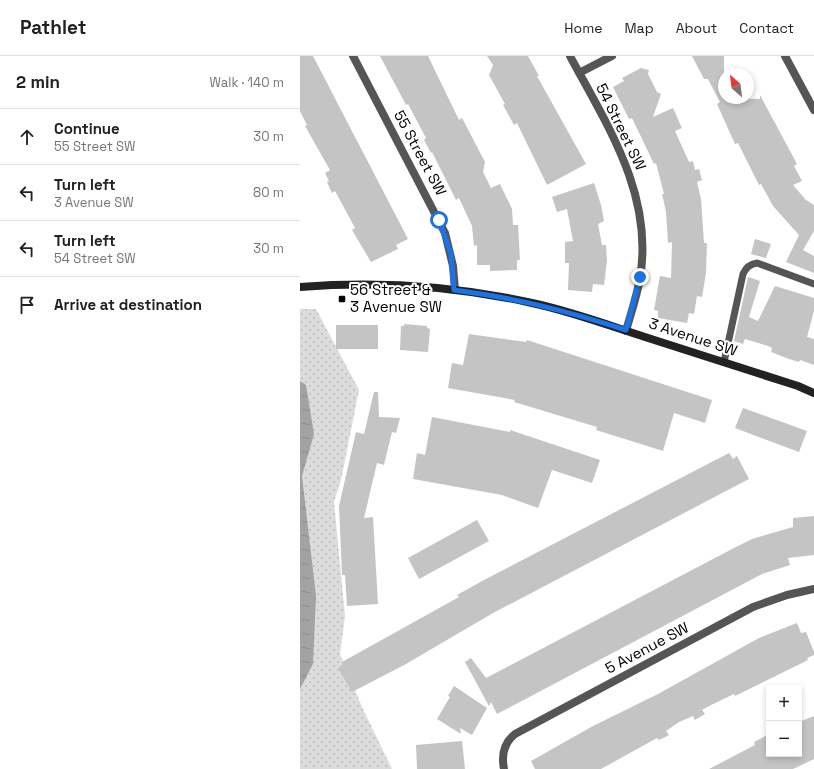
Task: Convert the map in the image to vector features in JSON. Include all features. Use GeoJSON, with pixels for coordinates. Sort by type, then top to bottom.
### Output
{"type":"FeatureCollection","features":[{"type":"Feature","properties":{"kind":"street","name":"55 Street SW"},"geometry":{"type":"LineString","coordinates":[[353,56],[445,233],[453,266],[454,290]]}},
{"type":"Feature","properties":{"kind":"street","name":"54 Street SW"},"geometry":{"type":"LineString","coordinates":[[570,56],[617,143],[629,172],[638,201],[642,263],[636,294],[626,330]]}},
{"type":"Feature","properties":{"kind":"street"},"geometry":{"type":"LineString","coordinates":[[579,73],[612,56]]}},
{"type":"Feature","properties":{"kind":"street"},"geometry":{"type":"LineString","coordinates":[[785,56],[814,110]]}},
{"type":"Feature","properties":{"kind":"street","name":"3 Avenue SW"},"geometry":{"type":"LineString","coordinates":[[300,287],[379,285],[454,290],[498,296],[533,303],[626,330],[798,386],[814,393]]}},
{"type":"Feature","properties":{"kind":"street","name":"5 Avenue SW"},"geometry":{"type":"LineString","coordinates":[[504,769],[503,750],[506,743],[515,734],[753,607],[787,595],[814,589]]}},
{"type":"Feature","properties":{"kind":"lane"},"geometry":{"type":"LineString","coordinates":[[724,362],[746,269],[750,264],[758,263],[814,284]]}},
{"type":"Feature","properties":{"kind":"shaded area"},"geometry":{"type":"Polygon","coordinates":[[[300,309],[316,309],[359,390],[341,480],[334,502],[345,616],[340,654],[362,707],[392,769],[300,769],[300,309]]]}},
{"type":"Feature","properties":{"kind":"water"},"geometry":{"type":"Polygon","coordinates":[[[300,381],[306,385],[314,434],[302,476],[316,596],[313,664],[300,689],[300,381]]]}},
{"type":"Feature","properties":{"kind":"building"},"geometry":{"type":"Polygon","coordinates":[[[300,56],[313,56],[408,239],[396,245],[398,249],[371,262],[352,230],[355,228],[335,191],[332,193],[325,173],[330,170],[305,126],[307,125],[300,111],[300,56]]]}},
{"type":"Feature","properties":{"kind":"building"},"geometry":{"type":"Polygon","coordinates":[[[380,56],[428,56],[459,120],[462,118],[485,162],[483,172],[491,188],[500,184],[512,209],[513,225],[518,225],[520,260],[517,260],[517,270],[490,271],[490,265],[477,265],[477,245],[474,246],[472,226],[459,198],[456,200],[432,152],[431,153],[424,140],[426,138],[408,104],[406,105],[380,56]]]}},
{"type":"Feature","properties":{"kind":"building"},"geometry":{"type":"Polygon","coordinates":[[[487,56],[528,56],[539,76],[537,76],[586,164],[547,185],[517,123],[514,125],[503,105],[505,104],[489,75],[493,65],[487,56]]]}},
{"type":"Feature","properties":{"kind":"building"},"geometry":{"type":"Polygon","coordinates":[[[692,56],[724,56],[724,68],[718,68],[718,98],[708,79],[704,79],[692,56]]]}},
{"type":"Feature","properties":{"kind":"building"},"geometry":{"type":"Polygon","coordinates":[[[641,68],[649,70],[648,74],[657,92],[661,94],[653,117],[673,108],[682,128],[675,131],[689,162],[693,161],[695,170],[699,169],[702,180],[697,182],[701,199],[704,243],[707,243],[706,273],[702,297],[697,296],[694,314],[689,313],[687,323],[658,318],[658,311],[654,310],[660,276],[671,278],[672,242],[668,243],[666,212],[662,194],[664,194],[656,163],[654,164],[632,118],[629,119],[613,87],[624,81],[622,78],[641,68]]]}},
{"type":"Feature","properties":{"kind":"building"},"geometry":{"type":"Polygon","coordinates":[[[760,95],[797,164],[794,166],[802,181],[793,185],[806,200],[814,205],[814,231],[803,250],[814,256],[814,273],[786,262],[799,235],[773,206],[761,184],[759,185],[738,143],[735,144],[717,104],[754,104],[754,99],[760,99],[760,95]]]}},
{"type":"Feature","properties":{"kind":"building"},"geometry":{"type":"Polygon","coordinates":[[[594,183],[604,221],[598,224],[602,245],[606,245],[607,261],[604,285],[593,284],[592,292],[568,290],[569,263],[565,263],[565,242],[573,241],[567,209],[557,212],[552,197],[594,183]]]}},
{"type":"Feature","properties":{"kind":"building"},"geometry":{"type":"Polygon","coordinates":[[[755,239],[771,244],[766,258],[751,254],[755,239]]]}},
{"type":"Feature","properties":{"kind":"building"},"geometry":{"type":"Polygon","coordinates":[[[748,277],[760,281],[749,317],[758,321],[775,286],[814,298],[814,311],[807,337],[814,339],[814,365],[800,360],[799,362],[789,359],[771,352],[772,348],[768,346],[745,339],[743,344],[734,341],[748,277]]]}},
{"type":"Feature","properties":{"kind":"building"},"geometry":{"type":"Polygon","coordinates":[[[404,324],[427,326],[427,328],[430,329],[428,352],[400,350],[401,326],[404,326],[404,324]]]}},
{"type":"Feature","properties":{"kind":"building"},"geometry":{"type":"Polygon","coordinates":[[[336,325],[378,325],[378,349],[336,349],[336,325]]]}},
{"type":"Feature","properties":{"kind":"building"},"geometry":{"type":"Polygon","coordinates":[[[469,334],[526,342],[527,340],[712,400],[705,423],[674,413],[663,451],[596,430],[597,427],[514,402],[515,400],[448,388],[452,363],[463,365],[469,334]]]}},
{"type":"Feature","properties":{"kind":"building"},"geometry":{"type":"Polygon","coordinates":[[[374,392],[378,392],[379,417],[400,418],[396,433],[392,432],[384,465],[377,463],[364,518],[373,517],[378,604],[347,606],[345,575],[342,575],[339,506],[356,432],[364,434],[374,392]]]}},
{"type":"Feature","properties":{"kind":"building"},"geometry":{"type":"Polygon","coordinates":[[[743,408],[807,431],[799,452],[735,428],[743,408]]]}},
{"type":"Feature","properties":{"kind":"building"},"geometry":{"type":"Polygon","coordinates":[[[432,417],[510,432],[510,430],[600,460],[592,483],[552,470],[538,508],[502,495],[413,479],[417,453],[425,455],[432,417]]]}},
{"type":"Feature","properties":{"kind":"building"},"geometry":{"type":"Polygon","coordinates":[[[729,453],[733,459],[737,456],[749,479],[493,613],[406,664],[352,692],[338,668],[343,665],[342,662],[459,597],[457,595],[484,580],[729,453]]]}},
{"type":"Feature","properties":{"kind":"building"},"geometry":{"type":"Polygon","coordinates":[[[814,516],[814,555],[788,558],[790,565],[762,574],[497,714],[491,702],[489,706],[465,662],[471,658],[486,678],[752,539],[793,527],[793,518],[814,516]]]}},
{"type":"Feature","properties":{"kind":"building"},"geometry":{"type":"Polygon","coordinates":[[[477,520],[489,541],[419,579],[408,558],[477,520]]]}},
{"type":"Feature","properties":{"kind":"building"},"geometry":{"type":"Polygon","coordinates":[[[797,623],[801,633],[806,632],[814,652],[814,655],[807,658],[808,660],[735,696],[734,694],[709,706],[702,710],[705,714],[695,720],[693,716],[679,722],[666,731],[669,735],[659,740],[657,738],[601,769],[535,769],[531,761],[593,726],[658,694],[759,638],[797,623]]]}},
{"type":"Feature","properties":{"kind":"building"},"geometry":{"type":"Polygon","coordinates":[[[454,686],[487,708],[472,735],[460,728],[461,734],[437,719],[450,697],[448,696],[454,686]]]}},
{"type":"Feature","properties":{"kind":"building"},"geometry":{"type":"Polygon","coordinates":[[[814,716],[814,759],[793,769],[709,769],[755,745],[754,742],[766,736],[766,757],[802,757],[802,721],[814,716]]]}},
{"type":"Feature","properties":{"kind":"building"},"geometry":{"type":"Polygon","coordinates":[[[462,741],[465,769],[417,769],[416,745],[462,741]]]}},
{"type":"Feature","properties":{"kind":"place","name":"56 Street & 3 Avenue SW"},"geometry":{"type":"Point","coordinates":[342,299]}},
{"type":"Feature","properties":{"kind":"route"},"geometry":{"type":"LineString","coordinates":[[439,220],[445,233],[451,254],[454,273],[454,290],[498,296],[533,303],[626,330],[640,277]]}}]}
